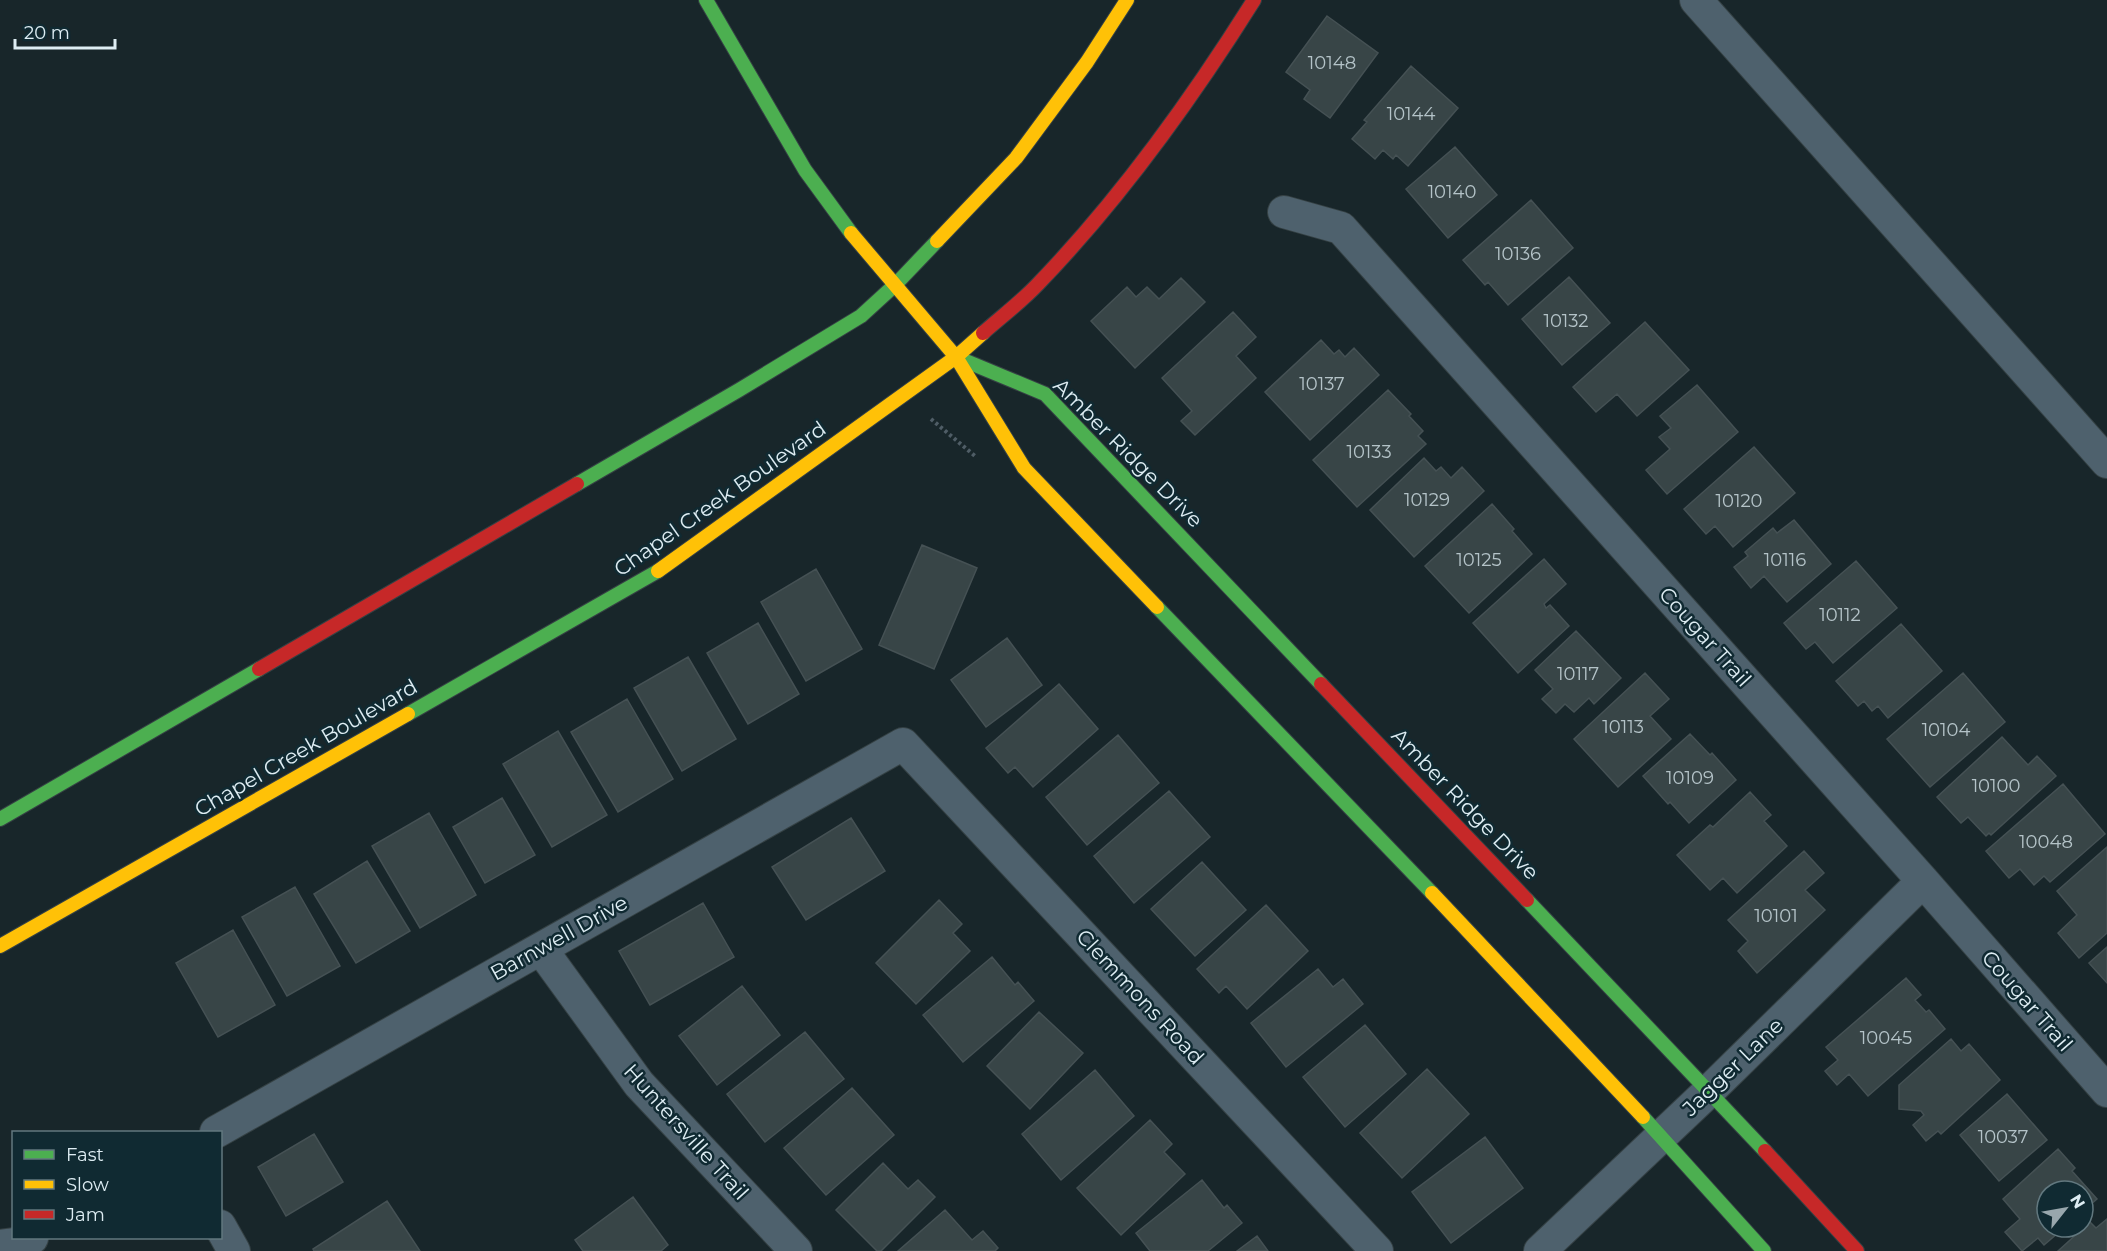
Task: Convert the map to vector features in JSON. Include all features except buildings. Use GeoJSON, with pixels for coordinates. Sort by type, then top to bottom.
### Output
{"type":"FeatureCollection","features":[{"type":"Feature","properties":{"kind":"main road"},"geometry":{"type":"LineString","coordinates":[[706,0],[811,178],[841,221],[956,357],[1024,468],[1661,1136],[1764,1251]]}},
{"type":"Feature","properties":{"kind":"main road"},"geometry":{"type":"LineString","coordinates":[[0,819],[749,384],[861,316],[896,284],[1016,158],[1087,62],[1127,0]]}},
{"type":"Feature","properties":{"kind":"main road","name":"Chapel Creek Boulevard"},"geometry":{"type":"LineString","coordinates":[[0,946],[652,576],[956,357],[1036,286],[1139,169],[1219,56],[1254,0]]}},
{"type":"Feature","properties":{"kind":"main road","name":"Amber Ridge Drive"},"geometry":{"type":"LineString","coordinates":[[956,357],[1045,394],[1709,1091],[1857,1251]]}},
{"type":"Feature","properties":{"kind":"street"},"geometry":{"type":"LineString","coordinates":[[1696,0],[2107,462]]}},
{"type":"Feature","properties":{"kind":"street","name":"Cougar Trail"},"geometry":{"type":"LineString","coordinates":[[1284,212],[1341,228],[1923,881],[2107,1092]]}},
{"type":"Feature","properties":{"kind":"street","name":"Barnwell Drive"},"geometry":{"type":"LineString","coordinates":[[218,1131],[903,744]]}},
{"type":"Feature","properties":{"kind":"street","name":"Clemmons Road"},"geometry":{"type":"LineString","coordinates":[[903,744],[1377,1251]]}},
{"type":"Feature","properties":{"kind":"street","name":"Jagger Lane"},"geometry":{"type":"LineString","coordinates":[[1540,1251],[1709,1091],[1923,881]]}},
{"type":"Feature","properties":{"kind":"street","name":"Huntersville Trail"},"geometry":{"type":"LineString","coordinates":[[541,948],[639,1084],[796,1251]]}},
{"type":"Feature","properties":{"kind":"street"},"geometry":{"type":"LineString","coordinates":[[222,1230],[234,1251]]}},
{"type":"Feature","properties":{"kind":"street"},"geometry":{"type":"LineString","coordinates":[[0,1246],[22,1243],[30,1239]]}},
{"type":"Feature","properties":{"kind":"traffic: fast"},"geometry":{"type":"LineString","coordinates":[[706,0],[805,170],[851,233]]}},
{"type":"Feature","properties":{"kind":"traffic: fast"},"geometry":{"type":"LineString","coordinates":[[577,484],[861,316],[896,284],[937,241]]}},
{"type":"Feature","properties":{"kind":"traffic: fast"},"geometry":{"type":"LineString","coordinates":[[956,357],[1045,394],[1321,684]]}},
{"type":"Feature","properties":{"kind":"traffic: fast"},"geometry":{"type":"LineString","coordinates":[[408,714],[658,571]]}},
{"type":"Feature","properties":{"kind":"traffic: fast"},"geometry":{"type":"LineString","coordinates":[[1157,607],[1432,893]]}},
{"type":"Feature","properties":{"kind":"traffic: fast"},"geometry":{"type":"LineString","coordinates":[[0,819],[259,669]]}},
{"type":"Feature","properties":{"kind":"traffic: fast"},"geometry":{"type":"LineString","coordinates":[[1527,900],[1765,1151]]}},
{"type":"Feature","properties":{"kind":"traffic: fast"},"geometry":{"type":"LineString","coordinates":[[1643,1117],[1764,1251]]}},
{"type":"Feature","properties":{"kind":"traffic: slow"},"geometry":{"type":"LineString","coordinates":[[937,241],[1016,158],[1087,62],[1127,0]]}},
{"type":"Feature","properties":{"kind":"traffic: slow"},"geometry":{"type":"LineString","coordinates":[[851,233],[956,357],[1024,468],[1157,607]]}},
{"type":"Feature","properties":{"kind":"traffic: slow"},"geometry":{"type":"LineString","coordinates":[[658,571],[956,357],[983,333]]}},
{"type":"Feature","properties":{"kind":"traffic: slow"},"geometry":{"type":"LineString","coordinates":[[0,946],[408,714]]}},
{"type":"Feature","properties":{"kind":"traffic: slow"},"geometry":{"type":"LineString","coordinates":[[1432,893],[1643,1117]]}},
{"type":"Feature","properties":{"kind":"traffic: jam"},"geometry":{"type":"LineString","coordinates":[[983,333],[1038,284],[1098,218],[1179,112],[1254,0]]}},
{"type":"Feature","properties":{"kind":"traffic: jam"},"geometry":{"type":"LineString","coordinates":[[259,669],[577,484]]}},
{"type":"Feature","properties":{"kind":"traffic: jam"},"geometry":{"type":"LineString","coordinates":[[1321,684],[1527,900]]}},
{"type":"Feature","properties":{"kind":"traffic: jam"},"geometry":{"type":"LineString","coordinates":[[1765,1151],[1857,1251]]}}]}
